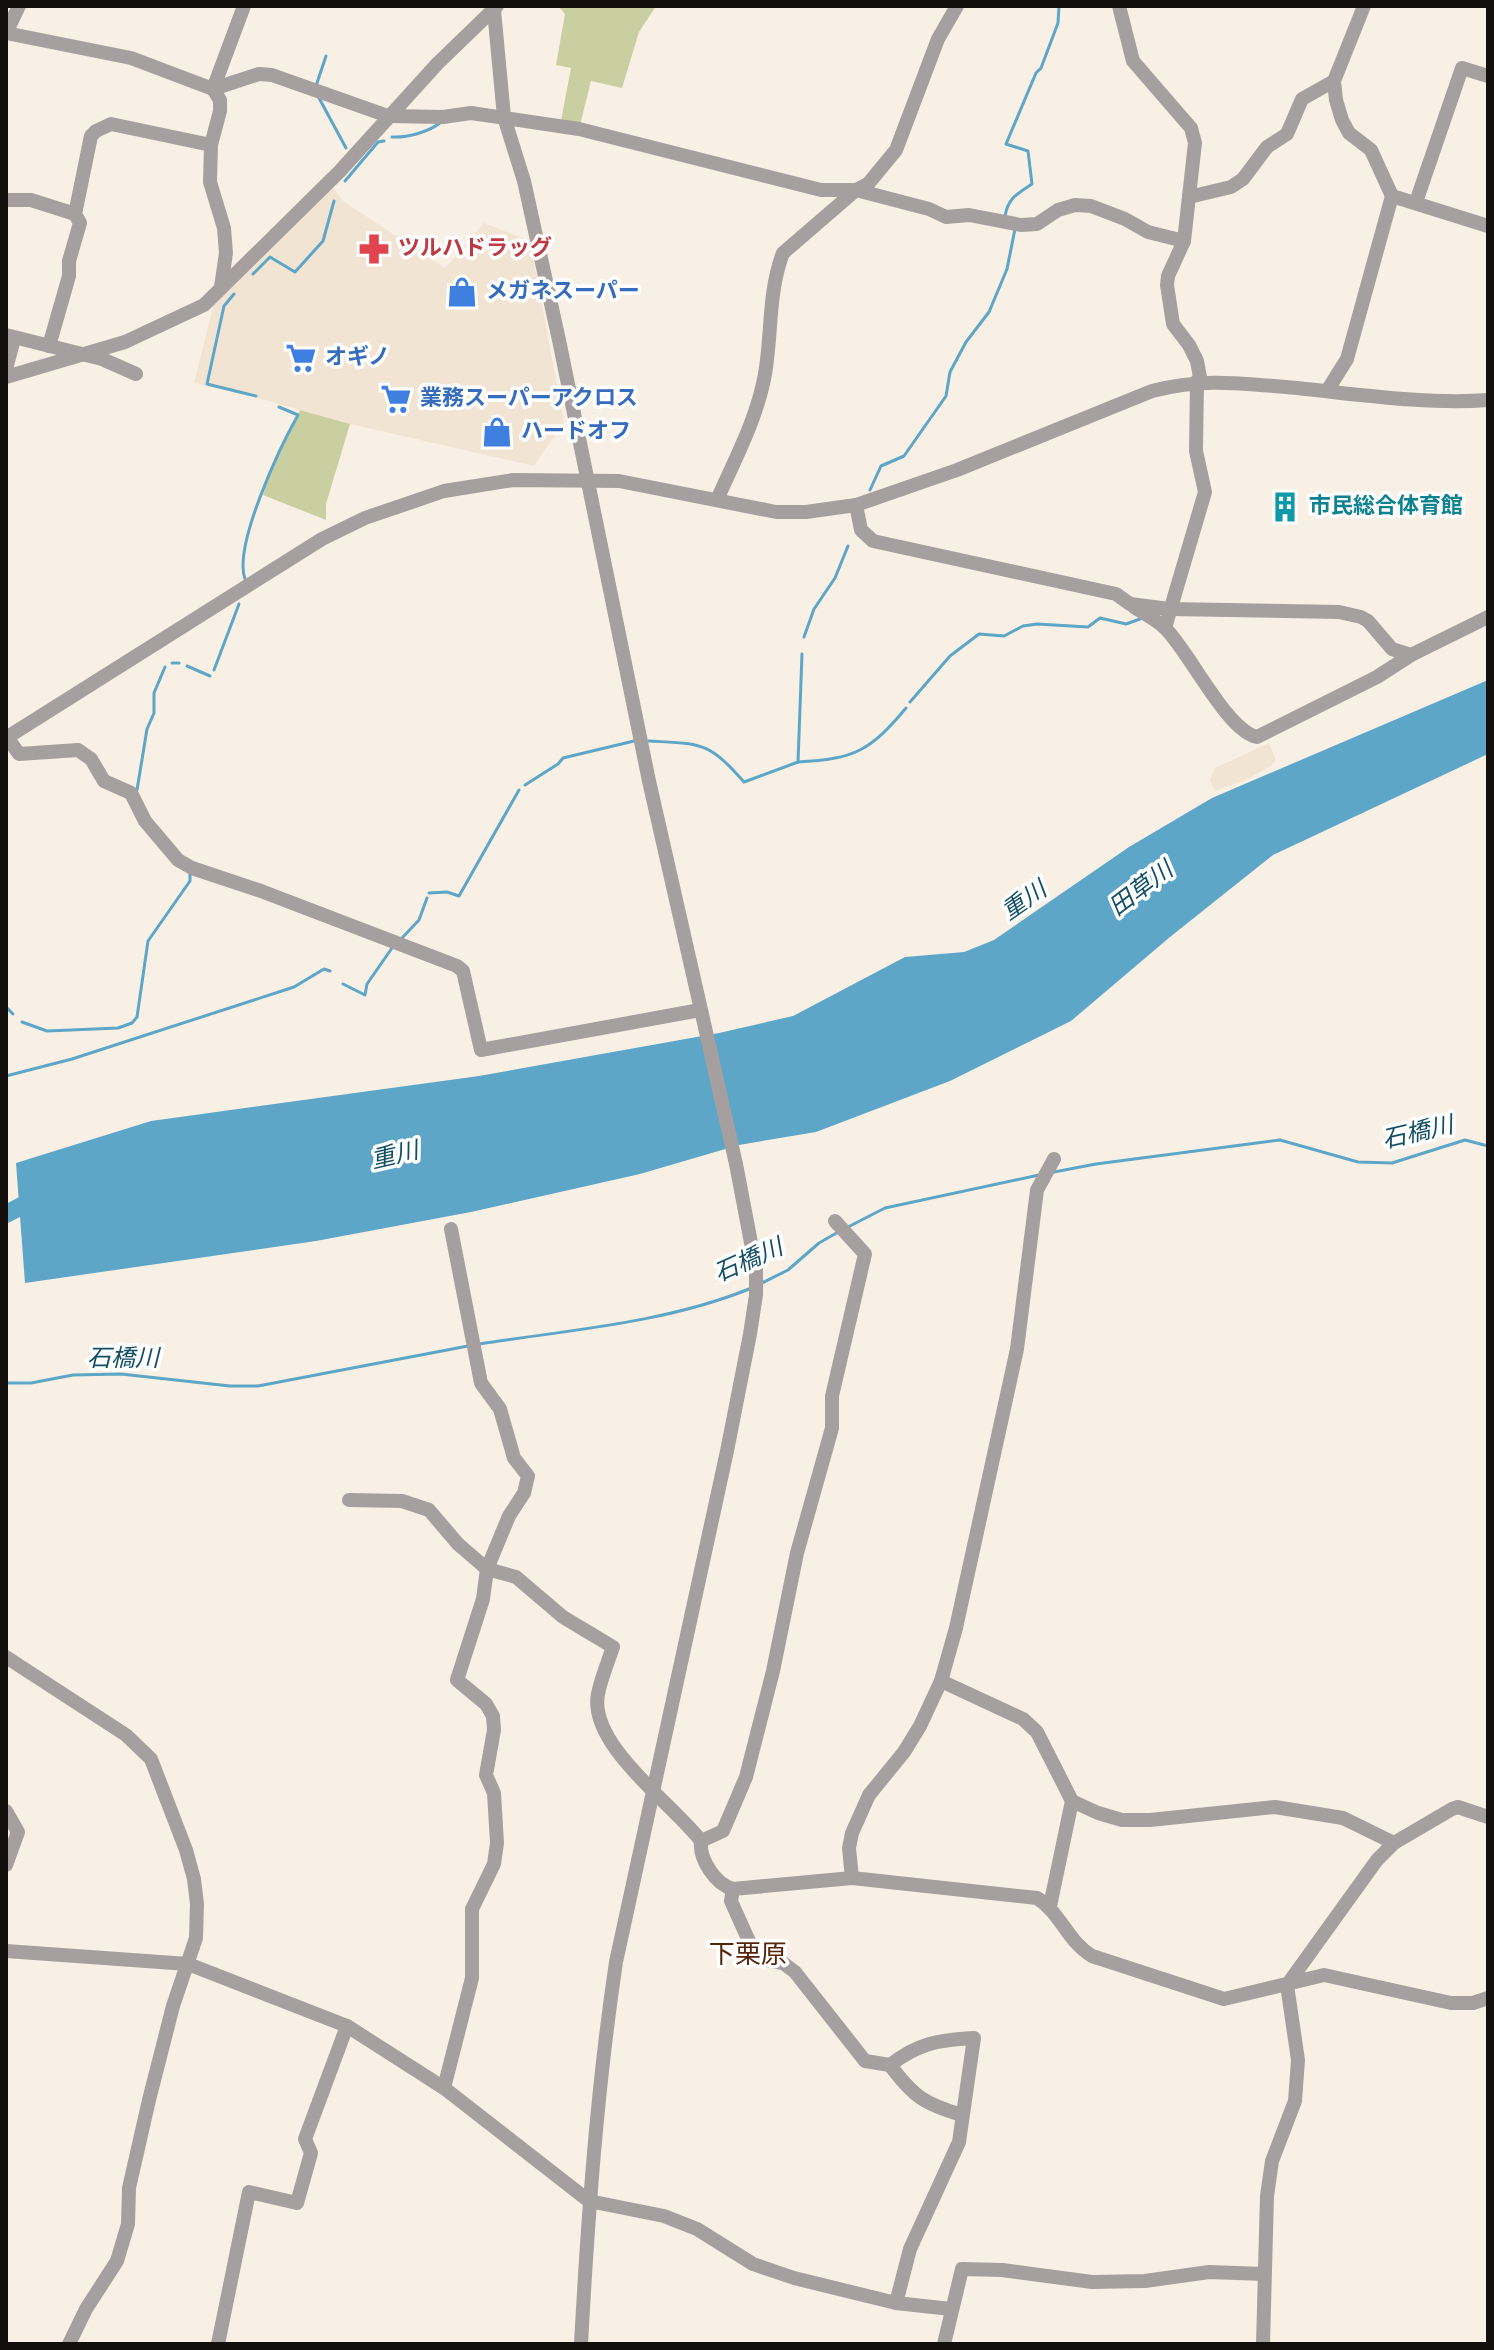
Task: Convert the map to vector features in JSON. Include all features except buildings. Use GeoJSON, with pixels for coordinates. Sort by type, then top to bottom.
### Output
{"type":"FeatureCollection","features":[{"type":"Feature","properties":{"kind":"street"},"geometry":{"type":"LineString","coordinates":[[19,6],[6,33],[131,58],[213,89],[220,100],[220,111],[211,145],[210,182],[224,228],[226,253],[220,290]]}},
{"type":"Feature","properties":{"kind":"street"},"geometry":{"type":"LineString","coordinates":[[213,89],[244,6]]}},
{"type":"Feature","properties":{"kind":"street"},"geometry":{"type":"LineString","coordinates":[[717,500],[759,403],[766,371],[777,267],[783,253],[856,190],[868,184],[901,142],[938,39],[957,6]]}},
{"type":"Feature","properties":{"kind":"street"},"geometry":{"type":"LineString","coordinates":[[1119,6],[1133,61],[1191,128],[1195,143],[1184,241],[1167,285],[1173,324],[1189,345],[1200,377],[1197,381],[1196,451],[1205,492],[1165,628]]}},
{"type":"Feature","properties":{"kind":"street"},"geometry":{"type":"LineString","coordinates":[[1327,391],[1347,359],[1392,196],[1371,150],[1349,133],[1336,100],[1334,81],[1364,6]]}},
{"type":"Feature","properties":{"kind":"street"},"geometry":{"type":"LineString","coordinates":[[6,377],[125,342],[204,305],[340,171],[437,64],[496,8]]}},
{"type":"Feature","properties":{"kind":"street"},"geometry":{"type":"LineString","coordinates":[[496,8],[504,117],[530,210],[756,1269],[756,1295],[724,1464],[616,1962],[606,2027],[589,2201],[581,2344]]}},
{"type":"Feature","properties":{"kind":"street"},"geometry":{"type":"LineString","coordinates":[[1416,202],[1462,68],[1488,76]]}},
{"type":"Feature","properties":{"kind":"street"},"geometry":{"type":"LineString","coordinates":[[213,89],[259,74],[272,75],[388,116],[443,117],[471,113],[579,129],[821,190],[856,190],[929,209],[946,217],[969,215],[1021,225],[1037,224],[1058,210],[1075,205],[1091,206],[1148,232],[1184,241]]}},
{"type":"Feature","properties":{"kind":"street"},"geometry":{"type":"LineString","coordinates":[[1189,197],[1231,187],[1243,179],[1267,147],[1287,134],[1302,99],[1334,81]]}},
{"type":"Feature","properties":{"kind":"street"},"geometry":{"type":"LineString","coordinates":[[49,346],[80,223],[75,214],[91,136],[111,124],[211,145]]}},
{"type":"Feature","properties":{"kind":"street"},"geometry":{"type":"LineString","coordinates":[[1392,196],[1488,226]]}},
{"type":"Feature","properties":{"kind":"street"},"geometry":{"type":"LineString","coordinates":[[6,200],[31,200],[75,214]]}},
{"type":"Feature","properties":{"kind":"street"},"geometry":{"type":"LineString","coordinates":[[6,369],[10,337],[102,359],[136,374]]}},
{"type":"Feature","properties":{"kind":"street"},"geometry":{"type":"LineString","coordinates":[[9,736],[322,539],[365,518],[416,499],[474,485],[513,480],[619,481],[776,512],[806,512],[856,505],[957,470],[1152,391],[1197,381],[1450,400],[1488,400]]}},
{"type":"Feature","properties":{"kind":"street"},"geometry":{"type":"LineString","coordinates":[[856,505],[861,530],[873,541],[1116,594],[1165,628],[1209,690],[1246,734],[1257,737],[1488,617]]}},
{"type":"Feature","properties":{"kind":"street"},"geometry":{"type":"LineString","coordinates":[[1130,604],[1169,609],[1339,612],[1368,621],[1392,649],[1411,655]]}},
{"type":"Feature","properties":{"kind":"street"},"geometry":{"type":"LineString","coordinates":[[6,719],[9,736],[19,754],[78,750],[91,759],[104,781],[131,793],[145,821],[178,860],[192,868],[457,966],[463,971],[481,1050],[700,1010]]}},
{"type":"Feature","properties":{"kind":"street"},"geometry":{"type":"LineString","coordinates":[[852,1878],[849,1848],[852,1833],[869,1795],[904,1752],[941,1681],[956,1628],[1017,1349],[1037,1190],[1054,1159]]}},
{"type":"Feature","properties":{"kind":"street"},"geometry":{"type":"LineString","coordinates":[[701,1841],[723,1831],[746,1777],[773,1671],[797,1553],[832,1428],[832,1396],[865,1254],[838,1225]]}},
{"type":"Feature","properties":{"kind":"street"},"geometry":{"type":"LineString","coordinates":[[444,2088],[472,1978],[472,1909],[494,1864],[497,1843],[494,1793],[486,1775],[494,1730],[493,1716],[486,1704],[457,1680],[483,1599],[487,1569],[509,1516],[524,1493],[528,1476],[514,1458],[500,1409],[481,1383],[451,1229]]}},
{"type":"Feature","properties":{"kind":"street"},"geometry":{"type":"LineString","coordinates":[[349,1500],[402,1501],[429,1510],[458,1544],[487,1569],[516,1577],[563,1617],[613,1647],[597,1696],[600,1721],[616,1749],[701,1841],[704,1863],[726,1887],[733,1889],[852,1878],[1037,1898],[1050,1906],[1065,1931],[1092,1956],[1224,1999],[1324,1975],[1451,2003],[1473,2003],[1488,1998]]}},
{"type":"Feature","properties":{"kind":"street"},"geometry":{"type":"LineString","coordinates":[[6,1657],[114,1726],[151,1759],[194,1879],[196,1938],[173,2006],[149,2100],[129,2188],[128,2224],[117,2261],[86,2309],[69,2344]]}},
{"type":"Feature","properties":{"kind":"street"},"geometry":{"type":"LineString","coordinates":[[941,1681],[1023,1719],[1037,1732],[1072,1801],[1098,1813],[1122,1820],[1150,1820],[1275,1807],[1343,1818],[1394,1843]]}},
{"type":"Feature","properties":{"kind":"street"},"geometry":{"type":"LineString","coordinates":[[1050,1906],[1072,1801]]}},
{"type":"Feature","properties":{"kind":"street"},"geometry":{"type":"LineString","coordinates":[[1263,2344],[1267,2196],[1272,2161],[1295,2101],[1298,2060],[1287,1985],[1377,1860],[1394,1843],[1458,1807],[1488,1817]]}},
{"type":"Feature","properties":{"kind":"street"},"geometry":{"type":"LineString","coordinates":[[6,1811],[18,1832],[6,1865]]}},
{"type":"Feature","properties":{"kind":"street"},"geometry":{"type":"LineString","coordinates":[[733,1889],[731,1901],[757,1959],[783,1963],[795,1972],[865,2061],[890,2065],[910,2091],[922,2100],[962,2115]]}},
{"type":"Feature","properties":{"kind":"street"},"geometry":{"type":"LineString","coordinates":[[6,1951],[188,1964],[347,2026],[444,2088],[589,2201],[664,2216],[697,2229],[753,2264],[794,2278],[896,2303],[951,2309]]}},
{"type":"Feature","properties":{"kind":"street"},"geometry":{"type":"LineString","coordinates":[[218,2344],[249,2192],[297,2203],[311,2153],[305,2139],[347,2026]]}},
{"type":"Feature","properties":{"kind":"street"},"geometry":{"type":"LineString","coordinates":[[890,2065],[936,2040],[974,2038],[959,2142],[910,2249],[896,2303]]}},
{"type":"Feature","properties":{"kind":"street"},"geometry":{"type":"LineString","coordinates":[[944,2344],[962,2269],[1002,2270],[1092,2282],[1145,2281],[1209,2272],[1264,2274]]}},
{"type":"Feature","properties":{"kind":"shaded area"},"geometry":{"type":"Polygon","coordinates":[[[329,182],[343,201],[445,268],[484,223],[530,241],[564,422],[534,466],[350,424],[194,383],[216,295],[329,182]]]}},
{"type":"Feature","properties":{"kind":"shaded area"},"geometry":{"type":"Polygon","coordinates":[[[1269,743],[1276,760],[1271,766],[1246,780],[1215,791],[1210,780],[1215,768],[1269,743]]]}},
{"type":"Feature","properties":{"kind":"green space"},"geometry":{"type":"Polygon","coordinates":[[[558,6],[656,6],[639,32],[622,88],[591,81],[579,129],[560,126],[571,68],[556,65],[565,14],[558,6]]]}},
{"type":"Feature","properties":{"kind":"green space"},"geometry":{"type":"Polygon","coordinates":[[[300,410],[350,424],[326,504],[326,520],[263,495],[278,451],[300,410]]]}},
{"type":"Feature","properties":{"kind":"water","name":"田草川"},"geometry":{"type":"Polygon","coordinates":[[[1488,680],[1488,754],[1273,855],[1071,1021],[950,1081],[816,1132],[739,1145],[640,1174],[471,1212],[316,1241],[25,1283],[16,1163],[151,1121],[479,1076],[719,1033],[793,1016],[905,957],[964,952],[994,940],[1129,847],[1212,798],[1488,680]]]}},
{"type":"Feature","properties":{"kind":"waterway"},"geometry":{"type":"LineString","coordinates":[[1005,216],[1011,201],[1032,184],[1028,151],[1006,144],[1036,73],[1041,68],[1058,23],[1059,6]]}},
{"type":"Feature","properties":{"kind":"waterway"},"geometry":{"type":"LineString","coordinates":[[316,86],[326,56]]}},
{"type":"Feature","properties":{"kind":"waterway"},"geometry":{"type":"LineString","coordinates":[[319,98],[346,148]]}},
{"type":"Feature","properties":{"kind":"waterway"},"geometry":{"type":"LineString","coordinates":[[392,137],[417,134],[440,123]]}},
{"type":"Feature","properties":{"kind":"waterway"},"geometry":{"type":"LineString","coordinates":[[345,181],[378,142],[384,141]]}},
{"type":"Feature","properties":{"kind":"waterway"},"geometry":{"type":"LineString","coordinates":[[253,274],[270,257],[295,272],[323,241],[334,201]]}},
{"type":"Feature","properties":{"kind":"waterway"},"geometry":{"type":"LineString","coordinates":[[870,490],[881,466],[904,456],[946,396],[950,372],[966,342],[989,312],[1007,269],[1015,229]]}},
{"type":"Feature","properties":{"kind":"waterway"},"geometry":{"type":"LineString","coordinates":[[234,294],[224,306],[207,384],[256,396]]}},
{"type":"Feature","properties":{"kind":"waterway"},"geometry":{"type":"LineString","coordinates":[[245,579],[243,564],[252,521],[270,472],[298,415],[279,407]]}},
{"type":"Feature","properties":{"kind":"waterway"},"geometry":{"type":"LineString","coordinates":[[804,637],[814,609],[835,578],[848,546]]}},
{"type":"Feature","properties":{"kind":"waterway"},"geometry":{"type":"LineString","coordinates":[[214,670],[239,604]]}},
{"type":"Feature","properties":{"kind":"waterway"},"geometry":{"type":"LineString","coordinates":[[910,702],[950,656],[979,634],[1004,636],[1023,626],[1037,624],[1088,627],[1100,618],[1126,624],[1140,619]]}},
{"type":"Feature","properties":{"kind":"waterway"},"geometry":{"type":"LineString","coordinates":[[649,741],[702,747],[721,759],[744,782],[798,762],[802,654]]}},
{"type":"Feature","properties":{"kind":"waterway"},"geometry":{"type":"LineString","coordinates":[[172,663],[179,663]]}},
{"type":"Feature","properties":{"kind":"waterway"},"geometry":{"type":"LineString","coordinates":[[187,666],[210,676]]}},
{"type":"Feature","properties":{"kind":"waterway"},"geometry":{"type":"LineString","coordinates":[[137,790],[147,729],[154,713],[154,693],[165,667]]}},
{"type":"Feature","properties":{"kind":"waterway"},"geometry":{"type":"LineString","coordinates":[[798,762],[834,758],[860,750],[882,734],[906,708]]}},
{"type":"Feature","properties":{"kind":"waterway"},"geometry":{"type":"LineString","coordinates":[[525,785],[563,758],[634,741]]}},
{"type":"Feature","properties":{"kind":"waterway"},"geometry":{"type":"LineString","coordinates":[[429,893],[447,892],[459,896],[519,790]]}},
{"type":"Feature","properties":{"kind":"waterway"},"geometry":{"type":"LineString","coordinates":[[22,1022],[47,1031],[118,1028],[132,1023],[137,1017],[148,941],[190,881],[190,873]]}},
{"type":"Feature","properties":{"kind":"waterway"},"geometry":{"type":"LineString","coordinates":[[402,938],[419,920],[427,898]]}},
{"type":"Feature","properties":{"kind":"waterway"},"geometry":{"type":"LineString","coordinates":[[343,984],[365,995],[367,984],[392,948]]}},
{"type":"Feature","properties":{"kind":"waterway"},"geometry":{"type":"LineString","coordinates":[[6,1076],[72,1059],[294,987],[324,969],[330,971]]}},
{"type":"Feature","properties":{"kind":"waterway"},"geometry":{"type":"LineString","coordinates":[[6,1007],[13,1014]]}},
{"type":"Feature","properties":{"kind":"waterway","name":"石橋川"},"geometry":{"type":"LineString","coordinates":[[1054,1172],[1280,1140],[1358,1162],[1392,1163],[1465,1140],[1488,1146]]}},
{"type":"Feature","properties":{"kind":"waterway","name":"石橋川"},"geometry":{"type":"LineString","coordinates":[[846,1228],[885,1208],[1039,1175]]}},
{"type":"Feature","properties":{"kind":"waterway","name":"重川"},"geometry":{"type":"LineString","coordinates":[[6,1214],[39,1197]]}},
{"type":"Feature","properties":{"kind":"waterway","name":"石橋川"},"geometry":{"type":"LineString","coordinates":[[760,1284],[788,1270],[819,1243],[840,1231]]}},
{"type":"Feature","properties":{"kind":"waterway","name":"石橋川"},"geometry":{"type":"LineString","coordinates":[[479,1344],[650,1318],[717,1301],[749,1289]]}},
{"type":"Feature","properties":{"kind":"waterway","name":"石橋川"},"geometry":{"type":"LineString","coordinates":[[6,1383],[31,1383],[73,1375],[121,1374],[230,1386],[258,1386],[468,1346]]}},
{"type":"Feature","properties":{"kind":"place","name":"ツルハドラッグ"},"geometry":{"type":"Point","coordinates":[374,249]}},
{"type":"Feature","properties":{"kind":"place","name":"メガネスーパー"},"geometry":{"type":"Point","coordinates":[462,292]}},
{"type":"Feature","properties":{"kind":"place","name":"オギノ"},"geometry":{"type":"Point","coordinates":[301,358]}},
{"type":"Feature","properties":{"kind":"place","name":"業務スーパーアクロス"},"geometry":{"type":"Point","coordinates":[396,399]}},
{"type":"Feature","properties":{"kind":"place","name":"ハードオフ"},"geometry":{"type":"Point","coordinates":[497,432]}},
{"type":"Feature","properties":{"kind":"place","name":"市民総合体育館"},"geometry":{"type":"Point","coordinates":[1285,507]}},
{"type":"Feature","properties":{"kind":"district","name":"下栗原"},"geometry":{"type":"Point","coordinates":[748,1956]}}]}
